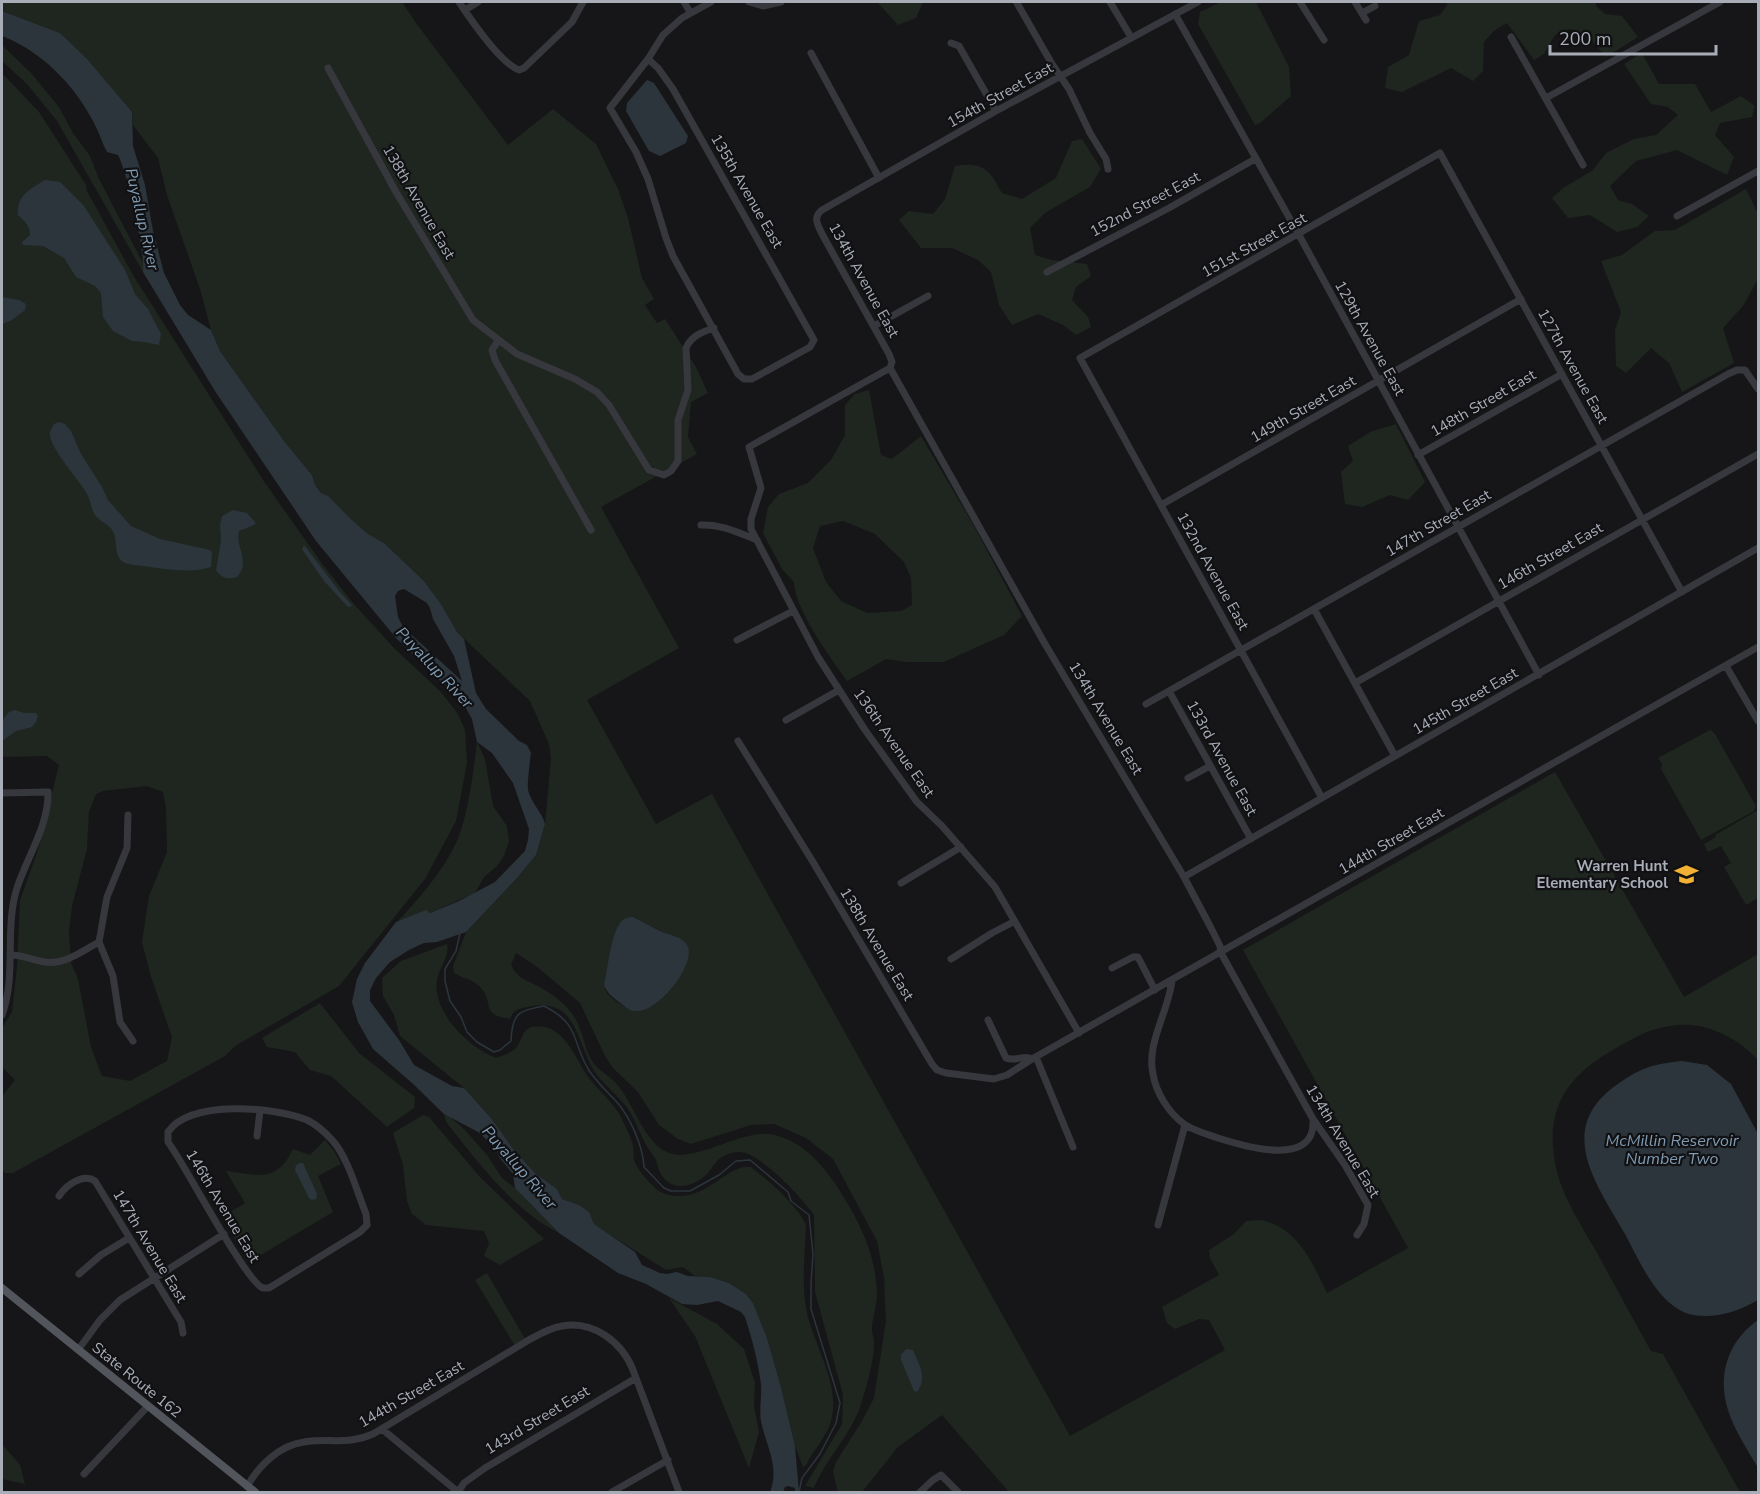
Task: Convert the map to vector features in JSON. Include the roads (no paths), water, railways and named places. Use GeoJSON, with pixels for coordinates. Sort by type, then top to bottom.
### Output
{"type":"FeatureCollection","features":[{"type":"Feature","properties":{"kind":"main road","name":"State Route 162"},"geometry":{"type":"LineString","coordinates":[[2,1288],[251,1490]]}},
{"type":"Feature","properties":{"kind":"street"},"geometry":{"type":"LineString","coordinates":[[459,2],[494,48],[519,70],[524,68],[572,22],[583,2]]}},
{"type":"Feature","properties":{"kind":"street"},"geometry":{"type":"LineString","coordinates":[[465,10],[478,2]]}},
{"type":"Feature","properties":{"kind":"street"},"geometry":{"type":"LineString","coordinates":[[684,2],[690,12]]}},
{"type":"Feature","properties":{"kind":"street"},"geometry":{"type":"LineString","coordinates":[[711,2],[690,12],[663,35],[648,59],[610,108],[636,152],[648,179],[669,248],[714,328]]}},
{"type":"Feature","properties":{"kind":"street"},"geometry":{"type":"LineString","coordinates":[[749,2],[763,6],[781,2]]}},
{"type":"Feature","properties":{"kind":"street"},"geometry":{"type":"LineString","coordinates":[[1110,2],[1131,37]]}},
{"type":"Feature","properties":{"kind":"street","name":"154th Street East"},"geometry":{"type":"LineString","coordinates":[[816,214],[996,111],[1198,2]]}},
{"type":"Feature","properties":{"kind":"street"},"geometry":{"type":"LineString","coordinates":[[1299,2],[1324,40]]}},
{"type":"Feature","properties":{"kind":"street"},"geometry":{"type":"LineString","coordinates":[[1355,2],[1366,20]]}},
{"type":"Feature","properties":{"kind":"street"},"geometry":{"type":"LineString","coordinates":[[1546,98],[1720,2]]}},
{"type":"Feature","properties":{"kind":"street"},"geometry":{"type":"LineString","coordinates":[[1017,3],[1061,76],[1106,159],[1108,169]]}},
{"type":"Feature","properties":{"kind":"street"},"geometry":{"type":"LineString","coordinates":[[1362,13],[1376,6]]}},
{"type":"Feature","properties":{"kind":"street","name":"129th Avenue East"},"geometry":{"type":"LineString","coordinates":[[1175,14],[1299,235],[1539,675]]}},
{"type":"Feature","properties":{"kind":"street"},"geometry":{"type":"LineString","coordinates":[[1511,38],[1583,165]]}},
{"type":"Feature","properties":{"kind":"street"},"geometry":{"type":"LineString","coordinates":[[951,43],[959,46],[996,111]]}},
{"type":"Feature","properties":{"kind":"street"},"geometry":{"type":"LineString","coordinates":[[811,53],[879,177]]}},
{"type":"Feature","properties":{"kind":"street","name":"135th Avenue East"},"geometry":{"type":"LineString","coordinates":[[648,59],[673,88],[814,341],[810,347],[752,379],[743,379],[738,374],[714,328]]}},
{"type":"Feature","properties":{"kind":"street","name":"138th Avenue East"},"geometry":{"type":"LineString","coordinates":[[328,68],[397,194],[460,302],[478,326],[517,354],[597,392],[609,405],[649,470],[664,475],[671,471],[678,461],[678,420],[688,390],[686,348],[688,343],[701,333],[714,328]]}},
{"type":"Feature","properties":{"kind":"street","name":"151st Street East"},"geometry":{"type":"LineString","coordinates":[[1080,358],[1440,153]]}},
{"type":"Feature","properties":{"kind":"street","name":"127th Avenue East"},"geometry":{"type":"LineString","coordinates":[[1440,153],[1682,592]]}},
{"type":"Feature","properties":{"kind":"street","name":"152nd Street East"},"geometry":{"type":"LineString","coordinates":[[1047,273],[1255,159]]}},
{"type":"Feature","properties":{"kind":"street"},"geometry":{"type":"LineString","coordinates":[[1677,216],[1758,171]]}},
{"type":"Feature","properties":{"kind":"street","name":"134th Avenue East"},"geometry":{"type":"LineString","coordinates":[[816,214],[816,221],[822,234],[892,360],[890,368],[1045,644],[1184,877],[1216,937],[1221,953],[1313,1119],[1345,1165],[1368,1205],[1364,1224],[1357,1235]]}},
{"type":"Feature","properties":{"kind":"street"},"geometry":{"type":"LineString","coordinates":[[874,326],[928,296]]}},
{"type":"Feature","properties":{"kind":"street","name":"149th Street East"},"geometry":{"type":"LineString","coordinates":[[1161,505],[1521,299]]}},
{"type":"Feature","properties":{"kind":"street"},"geometry":{"type":"LineString","coordinates":[[498,341],[492,350],[495,360],[591,530]]}},
{"type":"Feature","properties":{"kind":"street","name":"132nd Avenue East"},"geometry":{"type":"LineString","coordinates":[[1080,358],[1322,798]]}},
{"type":"Feature","properties":{"kind":"street","name":"136th Avenue East"},"geometry":{"type":"LineString","coordinates":[[890,368],[749,447],[761,488],[750,523],[793,611],[839,690],[905,788],[995,887],[1079,1033]]}},
{"type":"Feature","properties":{"kind":"street","name":"147th Street East"},"geometry":{"type":"LineString","coordinates":[[1146,704],[1733,371],[1746,370],[1758,389]]}},
{"type":"Feature","properties":{"kind":"street","name":"148th Street East"},"geometry":{"type":"LineString","coordinates":[[1418,455],[1562,374]]}},
{"type":"Feature","properties":{"kind":"street","name":"146th Street East"},"geometry":{"type":"LineString","coordinates":[[1355,683],[1758,453]]}},
{"type":"Feature","properties":{"kind":"street"},"geometry":{"type":"LineString","coordinates":[[701,525],[726,528],[757,540]]}},
{"type":"Feature","properties":{"kind":"street","name":"145th Street East"},"geometry":{"type":"LineString","coordinates":[[1184,877],[1758,550]]}},
{"type":"Feature","properties":{"kind":"street"},"geometry":{"type":"LineString","coordinates":[[1314,609],[1395,756]]}},
{"type":"Feature","properties":{"kind":"street"},"geometry":{"type":"LineString","coordinates":[[737,640],[793,611]]}},
{"type":"Feature","properties":{"kind":"street","name":"144th Street East"},"geometry":{"type":"LineString","coordinates":[[1034,1058],[1758,647]]}},
{"type":"Feature","properties":{"kind":"street"},"geometry":{"type":"LineString","coordinates":[[1726,666],[1758,721]]}},
{"type":"Feature","properties":{"kind":"street"},"geometry":{"type":"LineString","coordinates":[[786,720],[839,690]]}},
{"type":"Feature","properties":{"kind":"street","name":"133rd Avenue East"},"geometry":{"type":"LineString","coordinates":[[1169,691],[1251,839]]}},
{"type":"Feature","properties":{"kind":"street","name":"138th Avenue East"},"geometry":{"type":"LineString","coordinates":[[738,741],[819,872],[928,1059],[938,1070],[950,1074],[994,1079],[1015,1071],[1034,1058]]}},
{"type":"Feature","properties":{"kind":"street"},"geometry":{"type":"LineString","coordinates":[[1188,778],[1210,766]]}},
{"type":"Feature","properties":{"kind":"street"},"geometry":{"type":"LineString","coordinates":[[2,793],[48,792],[45,816],[17,888],[12,922],[9,990],[2,1015]]}},
{"type":"Feature","properties":{"kind":"street"},"geometry":{"type":"LineString","coordinates":[[128,815],[127,848],[107,897],[99,942],[113,975],[120,1022],[133,1041]]}},
{"type":"Feature","properties":{"kind":"street"},"geometry":{"type":"LineString","coordinates":[[901,883],[961,847]]}},
{"type":"Feature","properties":{"kind":"street"},"geometry":{"type":"LineString","coordinates":[[951,959],[1015,921]]}},
{"type":"Feature","properties":{"kind":"street"},"geometry":{"type":"LineString","coordinates":[[11,956],[23,956],[51,963],[66,959],[99,942]]}},
{"type":"Feature","properties":{"kind":"street"},"geometry":{"type":"LineString","coordinates":[[1112,968],[1133,957],[1138,957],[1155,990]]}},
{"type":"Feature","properties":{"kind":"street"},"geometry":{"type":"LineString","coordinates":[[1172,980],[1151,1067],[1155,1084],[1166,1105],[1185,1125],[1251,1148],[1278,1151],[1299,1146],[1308,1139],[1312,1131],[1313,1119]]}},
{"type":"Feature","properties":{"kind":"street"},"geometry":{"type":"LineString","coordinates":[[988,1020],[1006,1058],[1015,1060],[1025,1057],[1034,1058],[1072,1147]]}},
{"type":"Feature","properties":{"kind":"street","name":"146th Avenue East"},"geometry":{"type":"LineString","coordinates":[[238,1108],[260,1111],[285,1114],[314,1124],[334,1142],[346,1164],[369,1225],[262,1292],[168,1142],[164,1131],[188,1118],[215,1110],[238,1108]]}},
{"type":"Feature","properties":{"kind":"street"},"geometry":{"type":"LineString","coordinates":[[257,1136],[260,1111]]}},
{"type":"Feature","properties":{"kind":"street"},"geometry":{"type":"LineString","coordinates":[[1158,1225],[1185,1125]]}},
{"type":"Feature","properties":{"kind":"street","name":"147th Avenue East"},"geometry":{"type":"LineString","coordinates":[[59,1196],[64,1189],[80,1179],[88,1178],[95,1181],[180,1322],[183,1333]]}},
{"type":"Feature","properties":{"kind":"street"},"geometry":{"type":"LineString","coordinates":[[78,1350],[100,1320],[134,1289],[225,1234]]}},
{"type":"Feature","properties":{"kind":"street"},"geometry":{"type":"LineString","coordinates":[[79,1274],[129,1238]]}},
{"type":"Feature","properties":{"kind":"street","name":"144th Street East"},"geometry":{"type":"LineString","coordinates":[[251,1490],[262,1467],[288,1446],[305,1442],[354,1440],[382,1429],[543,1332],[568,1325],[585,1326],[594,1330],[620,1347],[631,1363],[636,1378]]}},
{"type":"Feature","properties":{"kind":"street"},"geometry":{"type":"LineString","coordinates":[[636,1378],[680,1492]]}},
{"type":"Feature","properties":{"kind":"street","name":"143rd Street East"},"geometry":{"type":"LineString","coordinates":[[458,1492],[464,1484],[485,1468],[636,1378]]}},
{"type":"Feature","properties":{"kind":"street"},"geometry":{"type":"LineString","coordinates":[[84,1474],[148,1406]]}},
{"type":"Feature","properties":{"kind":"street"},"geometry":{"type":"LineString","coordinates":[[382,1429],[458,1492]]}},
{"type":"Feature","properties":{"kind":"street"},"geometry":{"type":"LineString","coordinates":[[612,1492],[668,1460]]}},
{"type":"Feature","properties":{"kind":"street"},"geometry":{"type":"LineString","coordinates":[[920,1492],[941,1475],[958,1492]]}},
{"type":"Feature","properties":{"kind":"water","name":"Puyallup River"},"geometry":{"type":"Polygon","coordinates":[[[2,11],[60,33],[87,59],[132,112],[133,146],[145,185],[153,231],[164,273],[180,305],[188,315],[211,330],[220,351],[284,441],[312,475],[321,493],[328,496],[368,534],[384,543],[424,581],[464,639],[476,693],[486,709],[519,741],[527,745],[531,753],[528,790],[545,824],[536,855],[466,932],[437,942],[424,943],[390,962],[376,978],[370,990],[370,1001],[399,1040],[414,1065],[452,1086],[464,1088],[535,1173],[557,1189],[562,1199],[579,1205],[589,1212],[594,1224],[635,1252],[642,1265],[660,1273],[677,1272],[688,1276],[710,1277],[729,1283],[746,1294],[753,1303],[767,1338],[781,1387],[795,1446],[799,1492],[795,1492],[795,1488],[788,1486],[783,1492],[770,1492],[774,1474],[761,1421],[760,1375],[745,1317],[741,1312],[718,1301],[697,1305],[682,1304],[646,1284],[618,1273],[559,1233],[515,1188],[513,1174],[487,1140],[478,1132],[444,1114],[373,1049],[358,1022],[352,1002],[357,979],[365,963],[396,922],[426,910],[430,913],[495,882],[525,851],[529,829],[513,783],[492,753],[477,742],[472,719],[463,703],[396,638],[316,541],[215,391],[143,272],[135,214],[122,165],[118,155],[107,152],[96,126],[77,95],[43,60],[16,42],[2,36],[2,11]],[[404,589],[398,591],[395,596],[398,617],[403,627],[462,681],[454,656],[433,619],[427,603],[404,589]]]}},
{"type":"Feature","properties":{"kind":"water"},"geometry":{"type":"Polygon","coordinates":[[[647,80],[654,83],[688,136],[686,143],[660,156],[649,151],[626,111],[627,103],[647,80]]]}},
{"type":"Feature","properties":{"kind":"water"},"geometry":{"type":"Polygon","coordinates":[[[45,180],[60,182],[84,206],[125,270],[135,294],[148,309],[161,334],[159,345],[132,341],[113,331],[103,317],[101,293],[95,286],[76,277],[64,258],[43,246],[23,245],[22,242],[30,235],[30,232],[27,224],[18,215],[19,203],[29,190],[45,180]]]}},
{"type":"Feature","properties":{"kind":"water"},"geometry":{"type":"Polygon","coordinates":[[[2,297],[19,300],[26,304],[25,310],[2,324],[2,297]]]}},
{"type":"Feature","properties":{"kind":"water"},"geometry":{"type":"Polygon","coordinates":[[[59,422],[65,424],[71,431],[81,454],[108,500],[131,526],[160,539],[210,550],[212,552],[211,567],[177,570],[129,564],[121,560],[117,553],[113,531],[95,515],[87,494],[50,438],[54,424],[59,422]]]}},
{"type":"Feature","properties":{"kind":"water"},"geometry":{"type":"Polygon","coordinates":[[[233,510],[247,513],[256,523],[239,531],[243,566],[237,577],[228,578],[222,577],[216,570],[222,516],[233,510]]]}},
{"type":"Feature","properties":{"kind":"water"},"geometry":{"type":"Polygon","coordinates":[[[304,545],[352,606],[348,607],[324,581],[302,549],[304,545]]]}},
{"type":"Feature","properties":{"kind":"water"},"geometry":{"type":"Polygon","coordinates":[[[15,710],[36,713],[38,716],[36,722],[32,727],[16,731],[2,741],[2,721],[9,712],[15,710]]]}},
{"type":"Feature","properties":{"kind":"water"},"geometry":{"type":"Polygon","coordinates":[[[633,917],[681,939],[687,945],[689,953],[687,963],[674,986],[654,1004],[644,1010],[635,1011],[627,1008],[608,993],[604,985],[616,931],[624,919],[633,917]]]}},
{"type":"Feature","properties":{"kind":"water","name":"McMillin Reservoir Number Two"},"geometry":{"type":"Polygon","coordinates":[[[1682,1061],[1707,1065],[1731,1084],[1758,1134],[1758,1300],[1743,1308],[1719,1315],[1702,1316],[1681,1311],[1660,1294],[1603,1196],[1587,1158],[1584,1139],[1587,1121],[1597,1103],[1615,1086],[1639,1071],[1654,1065],[1682,1061]]]}},
{"type":"Feature","properties":{"kind":"water"},"geometry":{"type":"Polygon","coordinates":[[[303,1163],[317,1194],[316,1199],[309,1198],[295,1170],[296,1165],[303,1163]]]}},
{"type":"Feature","properties":{"kind":"water"},"geometry":{"type":"Polygon","coordinates":[[[1758,1320],[1758,1468],[1737,1432],[1728,1410],[1724,1384],[1732,1348],[1748,1328],[1758,1320]]]}},
{"type":"Feature","properties":{"kind":"water"},"geometry":{"type":"Polygon","coordinates":[[[906,1349],[913,1350],[921,1371],[922,1381],[917,1392],[914,1391],[901,1360],[901,1355],[906,1349]]]}},
{"type":"Feature","properties":{"kind":"waterway"},"geometry":{"type":"LineString","coordinates":[[460,933],[456,951],[445,969],[445,981],[450,1001],[461,1017],[467,1032],[477,1042],[494,1052],[500,1050],[511,1041],[513,1024],[518,1015],[544,1006],[565,1020],[590,1072],[621,1107],[631,1123],[641,1150],[644,1167],[664,1188],[671,1191],[690,1191],[719,1175],[736,1161],[750,1160],[788,1192],[791,1201],[809,1215],[813,1254],[811,1309],[840,1403],[836,1423],[820,1454],[802,1478],[799,1492]]}},
{"type":"Feature","properties":{"kind":"place","name":"Warren Hunt Elementary School"},"geometry":{"type":"Point","coordinates":[1686,875]}}]}
